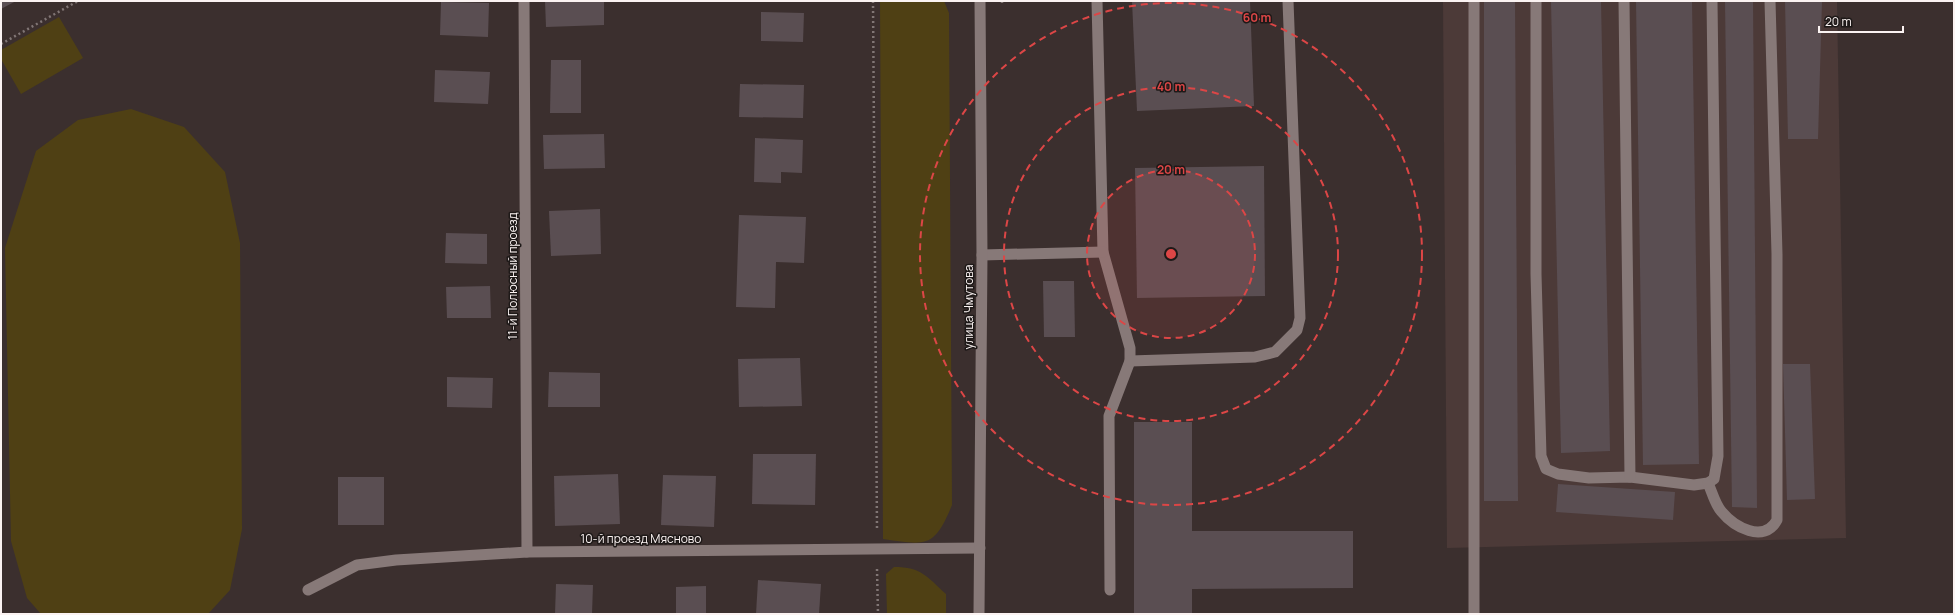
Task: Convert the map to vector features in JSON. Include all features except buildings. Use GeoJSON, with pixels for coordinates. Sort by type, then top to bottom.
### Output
{"type":"FeatureCollection","features":[{"type":"Feature","properties":{"kind":"street","name":"11-й Полюсный проезд"},"geometry":{"type":"LineString","coordinates":[[524,1],[527,552]]}},
{"type":"Feature","properties":{"kind":"street","name":"улица Чмутова"},"geometry":{"type":"LineString","coordinates":[[979,614],[982,255],[980,1]]}},
{"type":"Feature","properties":{"kind":"street"},"geometry":{"type":"LineString","coordinates":[[1097,1],[1103,252],[1130,348],[1130,361],[1109,416],[1110,590]]}},
{"type":"Feature","properties":{"kind":"street"},"geometry":{"type":"LineString","coordinates":[[1130,361],[1255,358],[1275,352],[1296,330],[1300,318],[1288,1]]}},
{"type":"Feature","properties":{"kind":"street"},"geometry":{"type":"LineString","coordinates":[[1474,1],[1474,614]]}},
{"type":"Feature","properties":{"kind":"street"},"geometry":{"type":"LineString","coordinates":[[1536,1],[1536,274],[1541,456],[1546,469],[1558,474],[1589,478],[1630,477],[1694,485],[1708,483],[1714,479],[1718,456],[1712,1]]}},
{"type":"Feature","properties":{"kind":"street"},"geometry":{"type":"LineString","coordinates":[[1624,1],[1630,477]]}},
{"type":"Feature","properties":{"kind":"street"},"geometry":{"type":"LineString","coordinates":[[1708,483],[1720,510],[1734,525],[1756,532],[1762,532],[1773,526],[1777,520],[1777,254],[1770,1]]}},
{"type":"Feature","properties":{"kind":"street"},"geometry":{"type":"LineString","coordinates":[[982,255],[1103,252]]}},
{"type":"Feature","properties":{"kind":"street","name":"10-й проезд Мясново"},"geometry":{"type":"LineString","coordinates":[[308,590],[357,565],[396,560],[527,552],[980,548]]}},
{"type":"Feature","properties":{"kind":"path"},"geometry":{"type":"LineString","coordinates":[[1,44],[78,1]]}},
{"type":"Feature","properties":{"kind":"path"},"geometry":{"type":"LineString","coordinates":[[873,1],[878,614]]}},
{"type":"Feature","properties":{"kind":"shaded area"},"geometry":{"type":"Polygon","coordinates":[[[880,1],[944,1],[949,13],[952,505],[940,530],[934,537],[927,541],[919,542],[883,539],[880,1]]]}},
{"type":"Feature","properties":{"kind":"shaded area"},"geometry":{"type":"Polygon","coordinates":[[[1443,1],[1837,1],[1846,538],[1447,548],[1443,1]]]}},
{"type":"Feature","properties":{"kind":"shaded area"},"geometry":{"type":"Polygon","coordinates":[[[59,17],[83,58],[21,94],[1,59],[1,50],[59,17]]]}},
{"type":"Feature","properties":{"kind":"shaded area"},"geometry":{"type":"Polygon","coordinates":[[[131,109],[184,127],[225,172],[240,243],[242,529],[230,590],[208,614],[41,614],[27,598],[11,541],[5,248],[36,151],[78,120],[131,109]]]}},
{"type":"Feature","properties":{"kind":"shaded area"},"geometry":{"type":"Polygon","coordinates":[[[894,567],[903,567],[918,571],[934,583],[946,594],[946,614],[887,614],[886,574],[894,567]]]}}]}
